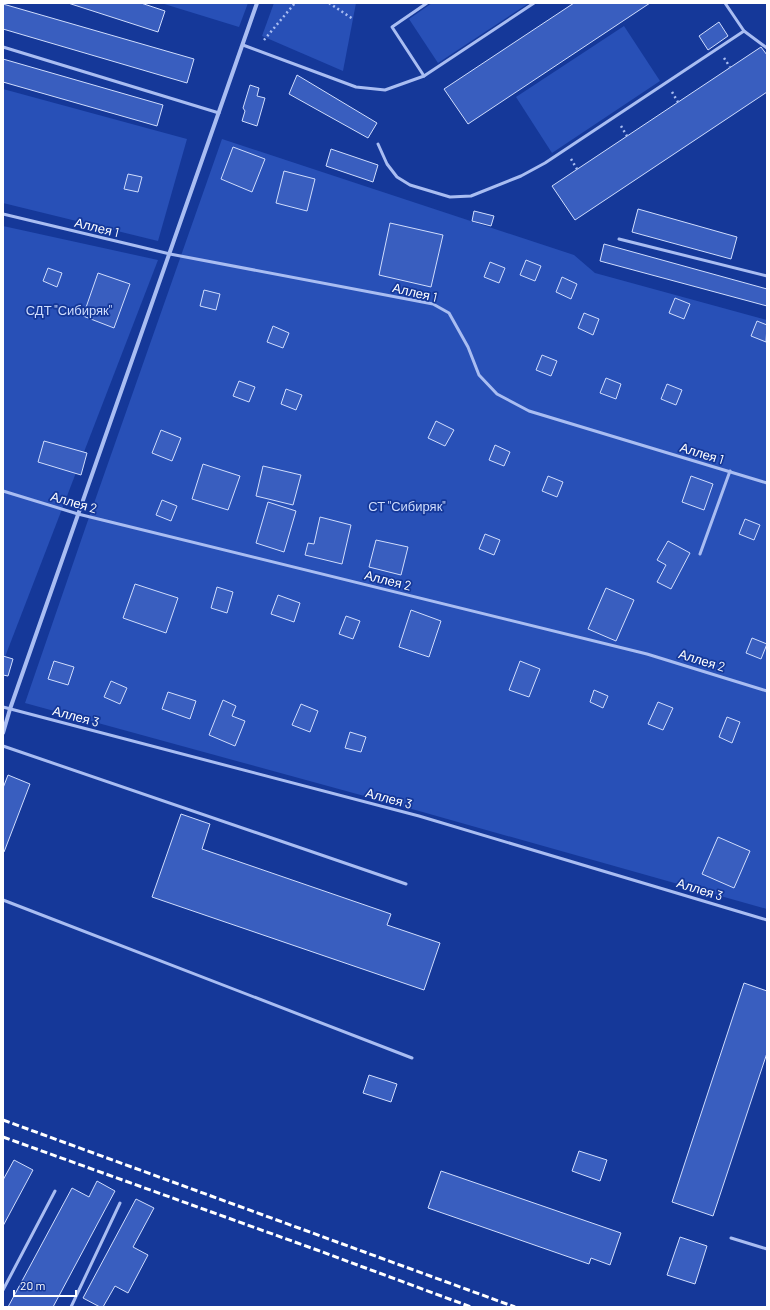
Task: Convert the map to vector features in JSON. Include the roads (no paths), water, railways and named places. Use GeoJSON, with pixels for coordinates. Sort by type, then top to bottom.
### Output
{"type":"FeatureCollection","features":[{"type":"Feature","properties":{"kind":"street"},"geometry":{"type":"LineString","coordinates":[[3,733],[10,709],[257,3]]}},
{"type":"Feature","properties":{"kind":"lane"},"geometry":{"type":"LineString","coordinates":[[424,76],[392,27],[427,3]]}},
{"type":"Feature","properties":{"kind":"lane"},"geometry":{"type":"LineString","coordinates":[[243,45],[356,87],[385,90],[424,76],[534,3]]}},
{"type":"Feature","properties":{"kind":"lane"},"geometry":{"type":"LineString","coordinates":[[725,3],[744,31],[767,48]]}},
{"type":"Feature","properties":{"kind":"lane"},"geometry":{"type":"LineString","coordinates":[[378,144],[387,164],[397,177],[410,185],[450,196],[471,196],[521,176],[545,163],[744,31]]}},
{"type":"Feature","properties":{"kind":"lane"},"geometry":{"type":"LineString","coordinates":[[3,47],[219,113]]}},
{"type":"Feature","properties":{"kind":"lane","name":"Аллея 1"},"geometry":{"type":"LineString","coordinates":[[3,214],[170,254],[433,304],[449,313],[468,347],[479,375],[497,394],[529,411],[767,483]]}},
{"type":"Feature","properties":{"kind":"lane"},"geometry":{"type":"LineString","coordinates":[[619,239],[767,276]]}},
{"type":"Feature","properties":{"kind":"lane"},"geometry":{"type":"LineString","coordinates":[[700,554],[730,472]]}},
{"type":"Feature","properties":{"kind":"lane","name":"Аллея 2"},"geometry":{"type":"LineString","coordinates":[[3,492],[78,514],[647,654],[767,691]]}},
{"type":"Feature","properties":{"kind":"lane","name":"Аллея 3"},"geometry":{"type":"LineString","coordinates":[[3,707],[419,816],[767,920]]}},
{"type":"Feature","properties":{"kind":"lane"},"geometry":{"type":"LineString","coordinates":[[3,746],[406,884]]}},
{"type":"Feature","properties":{"kind":"lane"},"geometry":{"type":"LineString","coordinates":[[3,900],[412,1058]]}},
{"type":"Feature","properties":{"kind":"lane"},"geometry":{"type":"LineString","coordinates":[[3,1290],[55,1191]]}},
{"type":"Feature","properties":{"kind":"lane"},"geometry":{"type":"LineString","coordinates":[[71,1307],[120,1203]]}},
{"type":"Feature","properties":{"kind":"lane"},"geometry":{"type":"LineString","coordinates":[[732,1238],[767,1249]]}},
{"type":"Feature","properties":{"kind":"railway"},"geometry":{"type":"LineString","coordinates":[[3,1120],[515,1307]]}},
{"type":"Feature","properties":{"kind":"railway"},"geometry":{"type":"LineString","coordinates":[[3,1137],[471,1307]]}},
{"type":"Feature","properties":{"kind":"park label","name":"СДТ \"Сибиряк\""},"geometry":{"type":"Point","coordinates":[69,310]}},
{"type":"Feature","properties":{"kind":"park label","name":"СТ \"Сибиряк\""},"geometry":{"type":"Point","coordinates":[407,506]}}]}
